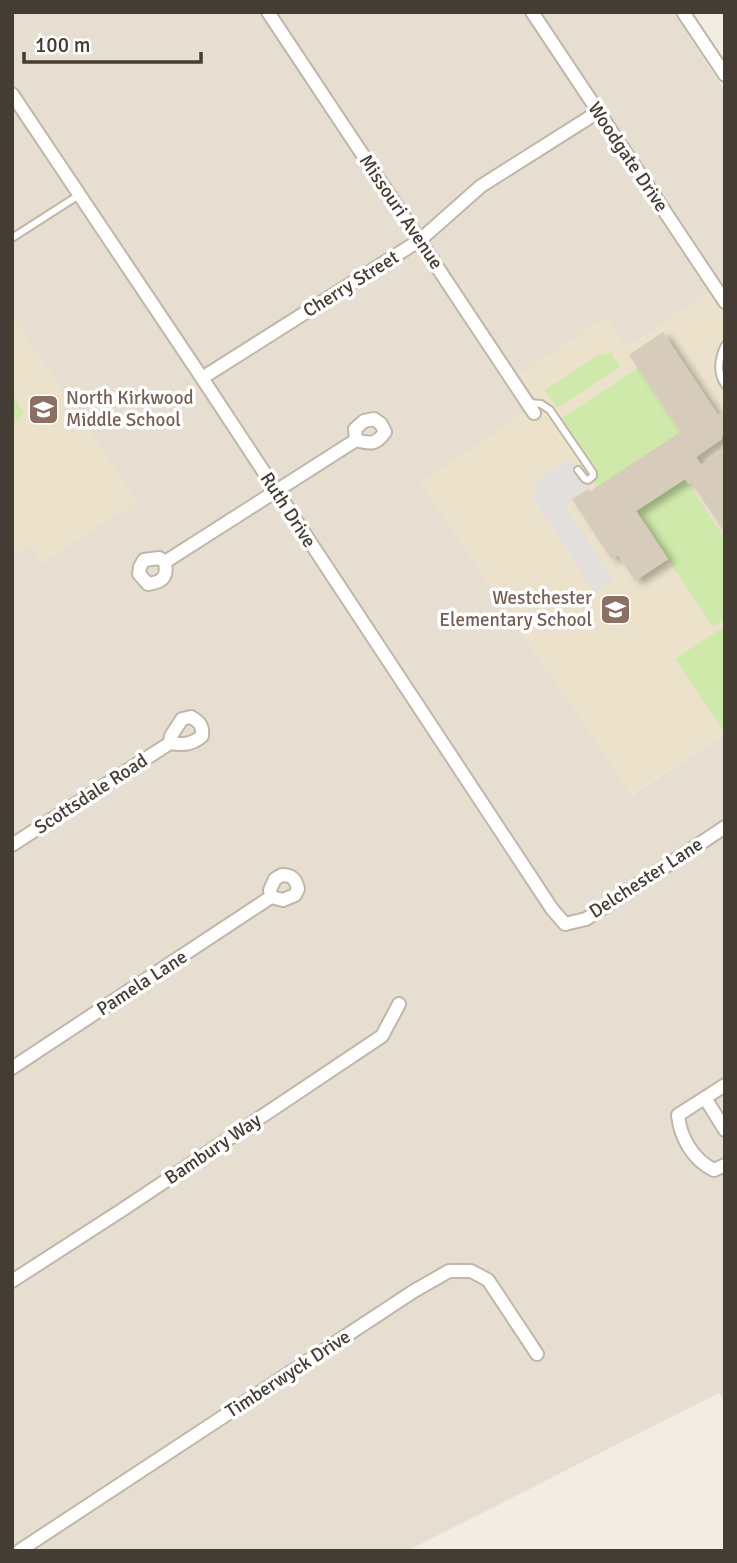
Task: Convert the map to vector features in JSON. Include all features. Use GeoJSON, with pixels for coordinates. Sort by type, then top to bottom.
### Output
{"type":"FeatureCollection","features":[{"type":"Feature","properties":{"kind":"street","name":"Missouri Avenue"},"geometry":{"type":"LineString","coordinates":[[268,12],[531,408]]}},
{"type":"Feature","properties":{"kind":"street","name":"Woodgate Drive"},"geometry":{"type":"LineString","coordinates":[[532,12],[725,302]]}},
{"type":"Feature","properties":{"kind":"street"},"geometry":{"type":"LineString","coordinates":[[683,12],[725,75]]}},
{"type":"Feature","properties":{"kind":"street","name":"Ruth Drive"},"geometry":{"type":"LineString","coordinates":[[12,94],[552,909],[565,924]]}},
{"type":"Feature","properties":{"kind":"street","name":"Cherry Street"},"geometry":{"type":"LineString","coordinates":[[202,378],[420,240],[481,186],[598,112]]}},
{"type":"Feature","properties":{"kind":"street"},"geometry":{"type":"LineString","coordinates":[[165,562],[356,440]]}},
{"type":"Feature","properties":{"kind":"street","name":"Scottsdale Road"},"geometry":{"type":"LineString","coordinates":[[12,845],[170,743]]}},
{"type":"Feature","properties":{"kind":"street","name":"Delchester Lane"},"geometry":{"type":"LineString","coordinates":[[565,924],[586,919],[725,827]]}},
{"type":"Feature","properties":{"kind":"street","name":"Pamela Lane"},"geometry":{"type":"LineString","coordinates":[[12,1068],[271,897]]}},
{"type":"Feature","properties":{"kind":"street","name":"Bambury Way"},"geometry":{"type":"LineString","coordinates":[[12,1281],[382,1036],[399,1004]]}},
{"type":"Feature","properties":{"kind":"street"},"geometry":{"type":"LineString","coordinates":[[725,1085],[678,1115],[681,1134],[701,1164],[713,1170],[725,1165]]}},
{"type":"Feature","properties":{"kind":"street"},"geometry":{"type":"LineString","coordinates":[[705,1098],[725,1130]]}},
{"type":"Feature","properties":{"kind":"street","name":"Timberwyck Drive"},"geometry":{"type":"LineString","coordinates":[[19,1551],[449,1270],[471,1272],[488,1280],[537,1354]]}},
{"type":"Feature","properties":{"kind":"lane"},"geometry":{"type":"LineString","coordinates":[[12,238],[79,195]]}},
{"type":"Feature","properties":{"kind":"lane"},"geometry":{"type":"LineString","coordinates":[[725,345],[718,367],[725,385]]}},
{"type":"Feature","properties":{"kind":"lane"},"geometry":{"type":"LineString","coordinates":[[531,408],[541,404],[550,410],[593,476],[585,479],[578,470]]}},
{"type":"Feature","properties":{"kind":"shaded area"},"geometry":{"type":"Polygon","coordinates":[[[12,12],[673,12],[725,91],[725,311],[711,291],[627,348],[606,318],[521,375],[539,402],[632,795],[725,734],[725,1400],[719,1393],[407,1551],[12,1551],[12,555],[31,543],[43,562],[137,501],[12,318],[12,12]]]}},
{"type":"Feature","properties":{"kind":"shaded area","name":"Westchester Elementary School"},"geometry":{"type":"Polygon","coordinates":[[[711,291],[725,311],[725,734],[631,795],[420,483],[539,402],[521,374],[606,317],[627,348],[711,291]]]}},
{"type":"Feature","properties":{"kind":"shaded area","name":"North Kirkwood Middle School"},"geometry":{"type":"Polygon","coordinates":[[[12,318],[137,501],[44,563],[31,543],[12,555],[12,318]]]}},
{"type":"Feature","properties":{"kind":"shaded area"},"geometry":{"type":"Polygon","coordinates":[[[569,459],[589,489],[565,505],[614,581],[595,593],[532,496],[540,490],[534,481],[569,459]]]}},
{"type":"Feature","properties":{"kind":"green space"},"geometry":{"type":"Polygon","coordinates":[[[611,353],[620,367],[557,408],[545,390],[598,355],[611,353]]]}},
{"type":"Feature","properties":{"kind":"green space"},"geometry":{"type":"Polygon","coordinates":[[[638,368],[680,432],[597,487],[554,423],[638,368]]]}},
{"type":"Feature","properties":{"kind":"green space"},"geometry":{"type":"Polygon","coordinates":[[[12,394],[24,413],[12,426],[12,394]]]}},
{"type":"Feature","properties":{"kind":"green space"},"geometry":{"type":"Polygon","coordinates":[[[685,479],[725,539],[725,619],[713,627],[636,511],[685,479]]]}},
{"type":"Feature","properties":{"kind":"green space"},"geometry":{"type":"Polygon","coordinates":[[[725,626],[725,729],[723,730],[675,659],[725,626]]]}},
{"type":"Feature","properties":{"kind":"building"},"geometry":{"type":"Polygon","coordinates":[[[663,332],[718,415],[724,411],[725,413],[725,434],[722,439],[696,457],[701,465],[725,451],[725,533],[691,482],[688,484],[685,479],[636,511],[668,559],[635,581],[618,555],[611,559],[572,499],[589,489],[589,492],[680,432],[629,355],[663,332]]]}},
{"type":"Feature","properties":{"kind":"place","name":"North Kirkwood Middle School"},"geometry":{"type":"Point","coordinates":[43,409]}},
{"type":"Feature","properties":{"kind":"place","name":"Westchester Elementary School"},"geometry":{"type":"Point","coordinates":[615,609]}}]}
